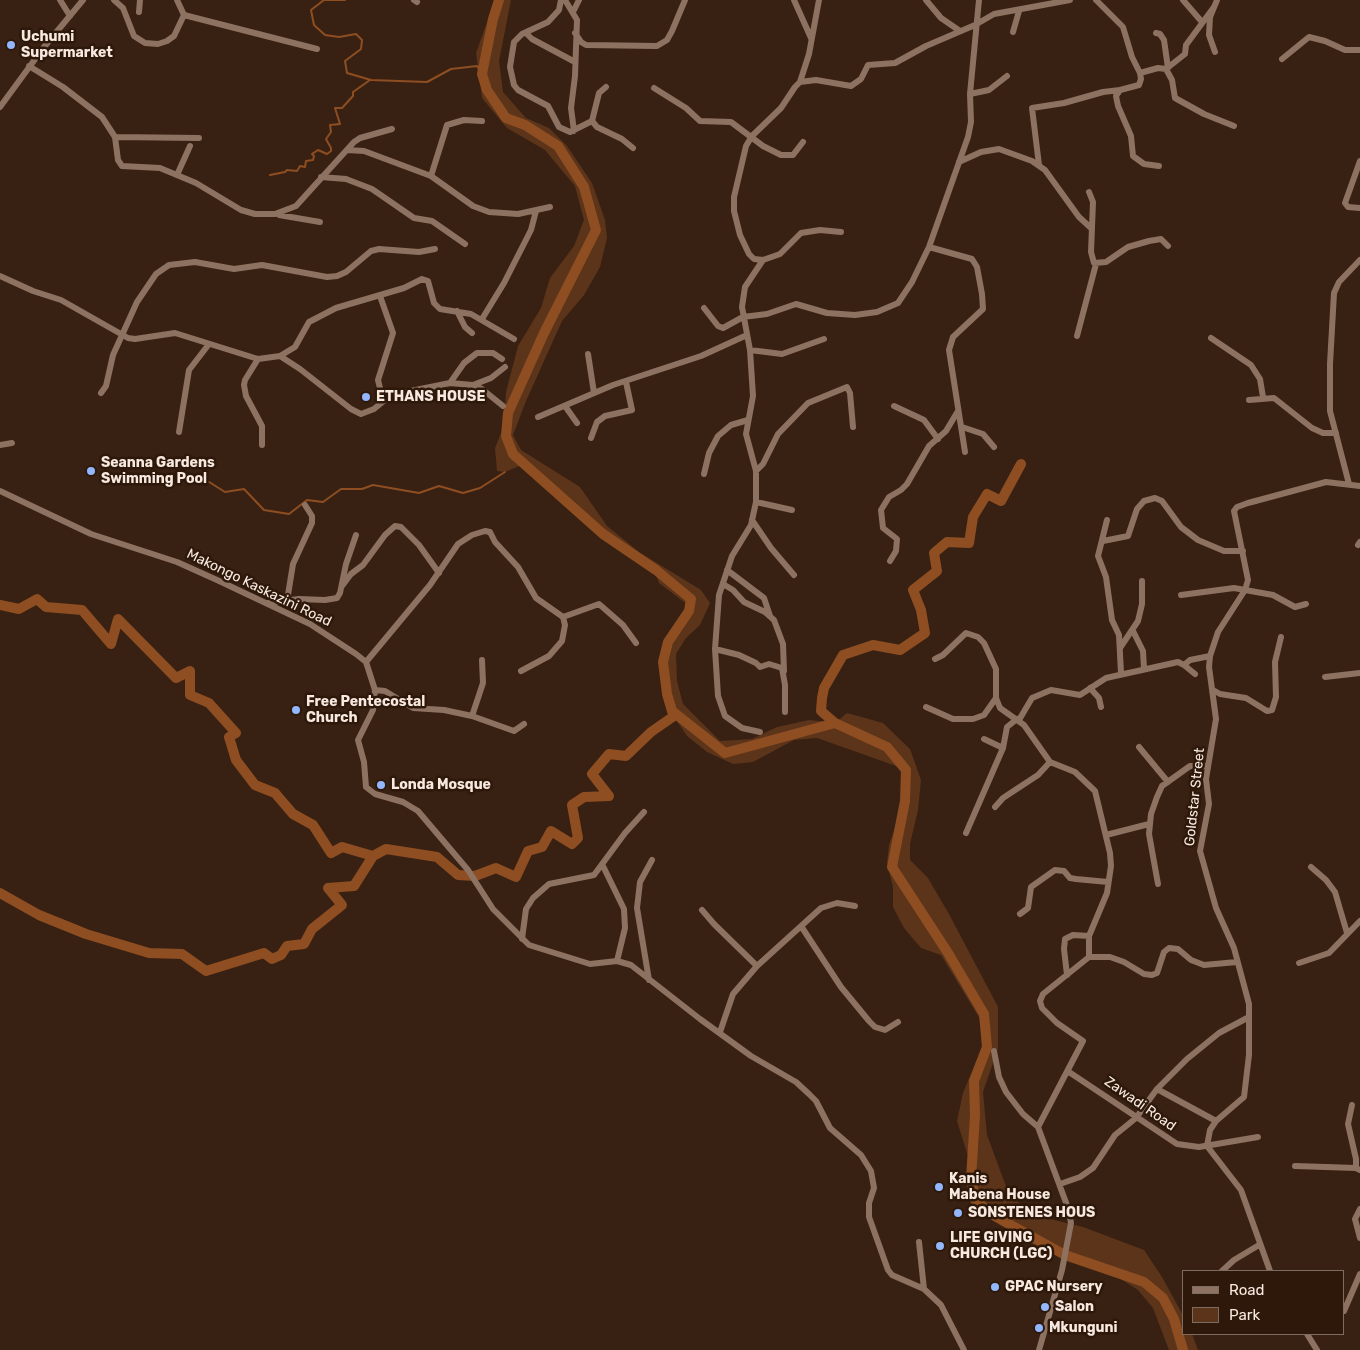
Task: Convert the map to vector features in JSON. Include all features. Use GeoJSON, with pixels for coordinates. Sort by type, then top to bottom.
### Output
{"type":"FeatureCollection","features":[{"type":"Feature","properties":{"kind":"street"},"geometry":{"type":"LineString","coordinates":[[60,0],[70,16]]}},
{"type":"Feature","properties":{"kind":"street"},"geometry":{"type":"LineString","coordinates":[[0,107],[29,66],[83,0]]}},
{"type":"Feature","properties":{"kind":"street"},"geometry":{"type":"LineString","coordinates":[[114,0],[123,8],[132,33],[138,40],[145,43],[158,44],[174,36],[184,15]]}},
{"type":"Feature","properties":{"kind":"street"},"geometry":{"type":"LineString","coordinates":[[139,12],[140,0]]}},
{"type":"Feature","properties":{"kind":"street"},"geometry":{"type":"LineString","coordinates":[[177,0],[184,15]]}},
{"type":"Feature","properties":{"kind":"street"},"geometry":{"type":"LineString","coordinates":[[574,131],[571,108],[577,20],[574,12],[563,0],[559,10],[548,22],[526,33],[514,42],[511,78],[514,85],[518,90],[548,106],[563,130],[574,131],[592,121],[599,93],[606,87]]}},
{"type":"Feature","properties":{"kind":"street"},"geometry":{"type":"LineString","coordinates":[[574,12],[579,0]]}},
{"type":"Feature","properties":{"kind":"street"},"geometry":{"type":"LineString","coordinates":[[575,33],[581,42],[586,45],[657,46],[667,40],[672,32],[685,0]]}},
{"type":"Feature","properties":{"kind":"street"},"geometry":{"type":"LineString","coordinates":[[794,0],[811,38]]}},
{"type":"Feature","properties":{"kind":"street"},"geometry":{"type":"LineString","coordinates":[[819,0],[809,54],[800,82],[781,108],[752,136],[743,154],[736,185],[734,211],[744,246],[754,259],[763,260],[780,254],[801,233],[820,230],[841,232]]}},
{"type":"Feature","properties":{"kind":"street"},"geometry":{"type":"LineString","coordinates":[[926,0],[941,18],[960,31]]}},
{"type":"Feature","properties":{"kind":"street"},"geometry":{"type":"LineString","coordinates":[[704,308],[718,326],[723,328],[743,317],[767,314],[796,304],[843,315],[877,312],[892,307],[904,296],[929,247],[971,122],[970,94],[979,0]]}},
{"type":"Feature","properties":{"kind":"street"},"geometry":{"type":"LineString","coordinates":[[800,82],[816,80],[851,86],[860,79],[868,66],[895,63],[926,46],[976,25],[994,14],[1020,10],[1042,2],[1070,0]]}},
{"type":"Feature","properties":{"kind":"street"},"geometry":{"type":"LineString","coordinates":[[1091,228],[1078,217],[1039,165],[1032,108],[1064,103],[1098,93],[1139,85],[1141,79],[1140,72],[1132,57],[1123,27],[1096,0]]}},
{"type":"Feature","properties":{"kind":"street"},"geometry":{"type":"LineString","coordinates":[[1183,0],[1202,22]]}},
{"type":"Feature","properties":{"kind":"street"},"geometry":{"type":"LineString","coordinates":[[1140,72],[1158,68],[1167,69],[1185,54],[1186,45],[1215,3]]}},
{"type":"Feature","properties":{"kind":"street"},"geometry":{"type":"LineString","coordinates":[[1215,3],[1210,17],[1209,35],[1215,52]]}},
{"type":"Feature","properties":{"kind":"street"},"geometry":{"type":"LineString","coordinates":[[1013,32],[1020,10]]}},
{"type":"Feature","properties":{"kind":"street"},"geometry":{"type":"LineString","coordinates":[[184,15],[317,49]]}},
{"type":"Feature","properties":{"kind":"street"},"geometry":{"type":"LineString","coordinates":[[526,33],[532,39],[575,62]]}},
{"type":"Feature","properties":{"kind":"street"},"geometry":{"type":"LineString","coordinates":[[1156,33],[1160,34],[1164,40],[1167,69],[1172,80],[1175,98],[1204,114],[1234,126]]}},
{"type":"Feature","properties":{"kind":"street"},"geometry":{"type":"LineString","coordinates":[[1282,59],[1308,37],[1325,41],[1345,50],[1360,50]]}},
{"type":"Feature","properties":{"kind":"street"},"geometry":{"type":"LineString","coordinates":[[29,66],[83,101],[102,117],[114,137],[118,160],[122,166],[151,167],[177,174],[241,210],[255,214],[275,214],[320,222]]}},
{"type":"Feature","properties":{"kind":"street"},"geometry":{"type":"LineString","coordinates":[[970,94],[989,90],[1007,76]]}},
{"type":"Feature","properties":{"kind":"street"},"geometry":{"type":"LineString","coordinates":[[654,88],[686,108],[703,122],[727,121],[772,151],[786,156],[793,154],[803,142]]}},
{"type":"Feature","properties":{"kind":"street"},"geometry":{"type":"LineString","coordinates":[[1120,90],[1117,93],[1116,100],[1131,136],[1133,156],[1144,164],[1159,166]]}},
{"type":"Feature","properties":{"kind":"street"},"geometry":{"type":"LineString","coordinates":[[432,176],[447,125],[456,121],[482,121]]}},
{"type":"Feature","properties":{"kind":"street"},"geometry":{"type":"LineString","coordinates":[[592,121],[597,127],[622,139],[633,148]]}},
{"type":"Feature","properties":{"kind":"street"},"geometry":{"type":"LineString","coordinates":[[275,214],[286,212],[296,206],[321,177],[360,138],[392,129]]}},
{"type":"Feature","properties":{"kind":"street"},"geometry":{"type":"LineString","coordinates":[[114,137],[198,138]]}},
{"type":"Feature","properties":{"kind":"street"},"geometry":{"type":"LineString","coordinates":[[177,174],[190,146]]}},
{"type":"Feature","properties":{"kind":"street"},"geometry":{"type":"LineString","coordinates":[[959,162],[981,152],[999,149],[1039,165]]}},
{"type":"Feature","properties":{"kind":"street"},"geometry":{"type":"LineString","coordinates":[[347,150],[364,151],[432,176],[474,206],[488,212],[518,214],[550,207]]}},
{"type":"Feature","properties":{"kind":"street"},"geometry":{"type":"LineString","coordinates":[[1360,161],[1345,203],[1348,207],[1360,208]]}},
{"type":"Feature","properties":{"kind":"street"},"geometry":{"type":"LineString","coordinates":[[321,177],[346,179],[372,189],[414,218],[432,221],[465,244]]}},
{"type":"Feature","properties":{"kind":"street"},"geometry":{"type":"LineString","coordinates":[[1077,336],[1096,264],[1092,256],[1091,228],[1093,202],[1089,192]]}},
{"type":"Feature","properties":{"kind":"street"},"geometry":{"type":"LineString","coordinates":[[482,319],[504,283],[531,230],[536,211]]}},
{"type":"Feature","properties":{"kind":"street"},"geometry":{"type":"LineString","coordinates":[[1096,264],[1106,262],[1128,247],[1149,241],[1161,240],[1168,246]]}},
{"type":"Feature","properties":{"kind":"street"},"geometry":{"type":"LineString","coordinates":[[929,247],[972,259],[977,266],[983,309],[953,337],[950,343],[950,361],[966,452]]}},
{"type":"Feature","properties":{"kind":"street"},"geometry":{"type":"LineString","coordinates":[[101,392],[106,386],[113,355],[121,335],[148,284],[156,274],[174,264],[195,262],[234,269],[262,265],[327,277],[337,276],[346,272],[371,250],[419,252],[435,249]]}},
{"type":"Feature","properties":{"kind":"street"},"geometry":{"type":"LineString","coordinates":[[760,732],[742,728],[725,716],[718,696],[715,650],[717,607],[723,584],[727,570],[752,520],[756,502],[756,471],[746,434],[753,396],[750,350],[742,307],[744,287],[763,260]]}},
{"type":"Feature","properties":{"kind":"street"},"geometry":{"type":"LineString","coordinates":[[1349,484],[1328,398],[1334,294],[1339,282],[1360,260]]}},
{"type":"Feature","properties":{"kind":"street"},"geometry":{"type":"LineString","coordinates":[[0,276],[33,291],[61,300],[104,323],[121,335],[136,339],[175,333],[258,360],[280,356],[295,347],[309,322],[349,304],[380,296],[422,279],[427,279],[437,307],[471,314],[514,339]]}},
{"type":"Feature","properties":{"kind":"street"},"geometry":{"type":"LineString","coordinates":[[380,296],[394,333],[378,380],[383,400]]}},
{"type":"Feature","properties":{"kind":"street"},"geometry":{"type":"LineString","coordinates":[[457,311],[465,327],[472,333]]}},
{"type":"Feature","properties":{"kind":"street"},"geometry":{"type":"LineString","coordinates":[[538,417],[594,393],[701,356],[747,335]]}},
{"type":"Feature","properties":{"kind":"street"},"geometry":{"type":"LineString","coordinates":[[1211,338],[1251,365],[1260,379],[1263,397]]}},
{"type":"Feature","properties":{"kind":"street"},"geometry":{"type":"LineString","coordinates":[[750,350],[782,354],[824,339]]}},
{"type":"Feature","properties":{"kind":"street"},"geometry":{"type":"LineString","coordinates":[[179,432],[189,370],[209,344]]}},
{"type":"Feature","properties":{"kind":"street"},"geometry":{"type":"LineString","coordinates":[[450,383],[464,362],[477,353],[494,353],[502,358]]}},
{"type":"Feature","properties":{"kind":"street"},"geometry":{"type":"LineString","coordinates":[[588,354],[594,393]]}},
{"type":"Feature","properties":{"kind":"street"},"geometry":{"type":"LineString","coordinates":[[280,356],[300,369],[350,409],[361,414],[367,413],[390,395],[450,383],[472,384],[490,378],[506,367]]}},
{"type":"Feature","properties":{"kind":"street"},"geometry":{"type":"LineString","coordinates":[[258,360],[245,380],[244,385],[246,396],[262,426],[262,445]]}},
{"type":"Feature","properties":{"kind":"street"},"geometry":{"type":"LineString","coordinates":[[590,438],[597,422],[605,416],[632,410],[633,404],[626,382]]}},
{"type":"Feature","properties":{"kind":"street"},"geometry":{"type":"LineString","coordinates":[[472,384],[482,389],[503,406]]}},
{"type":"Feature","properties":{"kind":"street"},"geometry":{"type":"LineString","coordinates":[[756,471],[763,464],[778,434],[808,402],[847,387],[850,393],[853,427]]}},
{"type":"Feature","properties":{"kind":"street"},"geometry":{"type":"LineString","coordinates":[[1249,400],[1263,397],[1274,398],[1312,428],[1323,433],[1336,433]]}},
{"type":"Feature","properties":{"kind":"street"},"geometry":{"type":"LineString","coordinates":[[565,406],[577,423]]}},
{"type":"Feature","properties":{"kind":"street"},"geometry":{"type":"LineString","coordinates":[[894,406],[924,420],[938,439]]}},
{"type":"Feature","properties":{"kind":"street"},"geometry":{"type":"LineString","coordinates":[[890,561],[896,551],[897,539],[883,528],[881,510],[889,497],[907,484],[924,453],[951,425],[958,410]]}},
{"type":"Feature","properties":{"kind":"street"},"geometry":{"type":"LineString","coordinates":[[704,474],[708,453],[718,436],[730,425],[748,420]]}},
{"type":"Feature","properties":{"kind":"street"},"geometry":{"type":"LineString","coordinates":[[962,428],[984,434],[994,447]]}},
{"type":"Feature","properties":{"kind":"street"},"geometry":{"type":"LineString","coordinates":[[0,445],[12,443]]}},
{"type":"Feature","properties":{"kind":"street"},"geometry":{"type":"LineString","coordinates":[[1245,590],[1248,580],[1234,511],[1237,507],[1326,482],[1360,486]]}},
{"type":"Feature","properties":{"kind":"street","name":"Makongo Kaskazini Road"},"geometry":{"type":"LineString","coordinates":[[0,491],[91,534],[178,562],[266,603],[338,641],[366,662]]}},
{"type":"Feature","properties":{"kind":"street"},"geometry":{"type":"LineString","coordinates":[[1103,541],[1128,536],[1137,509],[1144,501],[1155,498],[1162,501],[1181,527],[1198,540],[1224,550],[1243,551]]}},
{"type":"Feature","properties":{"kind":"street"},"geometry":{"type":"LineString","coordinates":[[756,502],[792,510]]}},
{"type":"Feature","properties":{"kind":"street"},"geometry":{"type":"LineString","coordinates":[[287,601],[293,564],[312,523],[312,516],[305,505]]}},
{"type":"Feature","properties":{"kind":"street"},"geometry":{"type":"LineString","coordinates":[[752,520],[759,527],[771,548],[794,575]]}},
{"type":"Feature","properties":{"kind":"street"},"geometry":{"type":"LineString","coordinates":[[1107,520],[1098,556],[1106,577],[1110,614],[1119,635],[1121,673]]}},
{"type":"Feature","properties":{"kind":"street"},"geometry":{"type":"LineString","coordinates":[[342,586],[351,574],[363,565],[385,534],[395,526],[401,527],[419,545],[438,573]]}},
{"type":"Feature","properties":{"kind":"street"},"geometry":{"type":"LineString","coordinates":[[521,671],[542,662],[558,647],[565,630],[562,617],[536,598],[518,567],[495,542],[490,532],[478,532],[462,540],[438,573],[366,662],[375,690],[373,710],[358,740],[364,762],[366,787],[376,794],[403,802],[418,811],[468,870],[493,909],[522,939],[538,949],[590,964],[617,961],[630,965],[751,1056],[796,1082],[816,1101],[834,1132],[865,1160],[874,1183],[869,1203],[869,1217],[885,1264],[892,1275],[924,1289],[942,1305],[964,1350]]}},
{"type":"Feature","properties":{"kind":"street"},"geometry":{"type":"LineString","coordinates":[[266,603],[299,598],[333,600],[340,593],[356,535]]}},
{"type":"Feature","properties":{"kind":"street"},"geometry":{"type":"LineString","coordinates":[[727,570],[764,598],[770,616],[778,627],[783,644],[785,712]]}},
{"type":"Feature","properties":{"kind":"street"},"geometry":{"type":"LineString","coordinates":[[1120,649],[1138,621],[1141,609],[1142,581]]}},
{"type":"Feature","properties":{"kind":"street"},"geometry":{"type":"LineString","coordinates":[[723,584],[733,590],[744,602],[770,616]]}},
{"type":"Feature","properties":{"kind":"street"},"geometry":{"type":"LineString","coordinates":[[1181,595],[1223,588],[1245,590],[1273,596],[1295,607],[1306,604]]}},
{"type":"Feature","properties":{"kind":"street","name":"Goldstar Street"},"geometry":{"type":"LineString","coordinates":[[1208,1146],[1210,1130],[1216,1122],[1244,1097],[1249,1055],[1249,1004],[1238,962],[1216,908],[1200,851],[1208,804],[1206,779],[1216,719],[1209,667],[1210,656],[1218,632],[1245,590]]}},
{"type":"Feature","properties":{"kind":"street"},"geometry":{"type":"LineString","coordinates":[[562,617],[600,604],[624,625],[636,643]]}},
{"type":"Feature","properties":{"kind":"street"},"geometry":{"type":"LineString","coordinates":[[1133,631],[1143,651],[1144,669]]}},
{"type":"Feature","properties":{"kind":"street"},"geometry":{"type":"LineString","coordinates":[[935,659],[943,655],[966,633],[978,637],[989,651],[996,669],[996,698],[1000,708],[1018,720],[1030,732],[1050,762],[1075,772],[1095,791],[1112,866],[1103,905],[1088,936],[1089,957]]}},
{"type":"Feature","properties":{"kind":"street"},"geometry":{"type":"LineString","coordinates":[[1213,690],[1220,694],[1246,698],[1267,711],[1272,710],[1276,697],[1275,662],[1281,636]]}},
{"type":"Feature","properties":{"kind":"street"},"geometry":{"type":"LineString","coordinates":[[715,650],[739,656],[756,663],[760,667],[774,664],[784,671]]}},
{"type":"Feature","properties":{"kind":"street"},"geometry":{"type":"LineString","coordinates":[[1184,665],[1190,660],[1210,656]]}},
{"type":"Feature","properties":{"kind":"street"},"geometry":{"type":"LineString","coordinates":[[472,716],[483,683],[482,660]]}},
{"type":"Feature","properties":{"kind":"street"},"geometry":{"type":"LineString","coordinates":[[966,833],[1003,748],[1007,727],[1018,720],[1032,698],[1051,690],[1080,695],[1100,680],[1121,673],[1178,662],[1196,674]]}},
{"type":"Feature","properties":{"kind":"street"},"geometry":{"type":"LineString","coordinates":[[1325,677],[1360,673]]}},
{"type":"Feature","properties":{"kind":"street"},"geometry":{"type":"LineString","coordinates":[[1090,688],[1099,698],[1101,708]]}},
{"type":"Feature","properties":{"kind":"street"},"geometry":{"type":"LineString","coordinates":[[375,690],[386,691],[413,708],[444,710],[472,716],[514,731],[524,724]]}},
{"type":"Feature","properties":{"kind":"street"},"geometry":{"type":"LineString","coordinates":[[926,707],[953,719],[973,719],[984,715],[996,698]]}},
{"type":"Feature","properties":{"kind":"street"},"geometry":{"type":"LineString","coordinates":[[984,739],[1003,748]]}},
{"type":"Feature","properties":{"kind":"street"},"geometry":{"type":"LineString","coordinates":[[1139,747],[1168,782]]}},
{"type":"Feature","properties":{"kind":"street"},"geometry":{"type":"LineString","coordinates":[[995,807],[1003,798],[1038,775],[1050,762]]}},
{"type":"Feature","properties":{"kind":"street"},"geometry":{"type":"LineString","coordinates":[[1158,884],[1150,847],[1149,824],[1156,796],[1162,786],[1181,775],[1190,766],[1208,766]]}},
{"type":"Feature","properties":{"kind":"street"},"geometry":{"type":"LineString","coordinates":[[522,939],[526,909],[533,898],[553,882],[590,878],[603,866],[625,833],[644,812]]}},
{"type":"Feature","properties":{"kind":"street"},"geometry":{"type":"LineString","coordinates":[[1106,835],[1149,824]]}},
{"type":"Feature","properties":{"kind":"street"},"geometry":{"type":"LineString","coordinates":[[649,980],[637,908],[640,882],[652,860]]}},
{"type":"Feature","properties":{"kind":"street"},"geometry":{"type":"LineString","coordinates":[[603,866],[624,909],[625,928],[617,961]]}},
{"type":"Feature","properties":{"kind":"street"},"geometry":{"type":"LineString","coordinates":[[1311,867],[1326,880],[1335,892],[1348,933]]}},
{"type":"Feature","properties":{"kind":"street"},"geometry":{"type":"LineString","coordinates":[[1020,914],[1028,908],[1030,887],[1055,870],[1064,871],[1070,878],[1108,882]]}},
{"type":"Feature","properties":{"kind":"street"},"geometry":{"type":"LineString","coordinates":[[720,1032],[733,994],[757,966],[827,905],[837,902],[855,906]]}},
{"type":"Feature","properties":{"kind":"street"},"geometry":{"type":"LineString","coordinates":[[702,910],[757,966]]}},
{"type":"Feature","properties":{"kind":"street"},"geometry":{"type":"LineString","coordinates":[[1299,963],[1329,953],[1360,921]]}},
{"type":"Feature","properties":{"kind":"street"},"geometry":{"type":"LineString","coordinates":[[801,926],[841,987],[869,1022],[875,1027],[885,1030],[898,1022]]}},
{"type":"Feature","properties":{"kind":"street"},"geometry":{"type":"LineString","coordinates":[[1067,975],[1064,949],[1065,939],[1073,935],[1088,936]]}},
{"type":"Feature","properties":{"kind":"street"},"geometry":{"type":"LineString","coordinates":[[1038,1127],[1069,1072],[1083,1041],[1057,1023],[1042,1008],[1040,1001],[1042,994],[1089,957],[1110,957],[1124,962],[1144,974],[1152,975],[1157,973],[1164,952],[1169,948],[1178,949],[1191,960],[1204,965],[1238,962]]}},
{"type":"Feature","properties":{"kind":"street"},"geometry":{"type":"LineString","coordinates":[[1060,1184],[1089,1172],[1101,1159],[1116,1135],[1136,1118],[1158,1089],[1187,1060],[1219,1033],[1249,1017]]}},
{"type":"Feature","properties":{"kind":"street"},"geometry":{"type":"LineString","coordinates":[[994,1051],[999,1077],[1006,1092],[1023,1114],[1038,1127],[1060,1184],[1071,1222],[1068,1244],[1039,1350]]}},
{"type":"Feature","properties":{"kind":"street","name":"Zawadi Road"},"geometry":{"type":"LineString","coordinates":[[1069,1072],[1100,1090],[1136,1118],[1177,1144],[1188,1147],[1208,1146],[1258,1137]]}},
{"type":"Feature","properties":{"kind":"street"},"geometry":{"type":"LineString","coordinates":[[1158,1089],[1216,1122]]}},
{"type":"Feature","properties":{"kind":"street"},"geometry":{"type":"LineString","coordinates":[[1295,1166],[1358,1169],[1348,1124],[1352,1105]]}},
{"type":"Feature","properties":{"kind":"street"},"geometry":{"type":"LineString","coordinates":[[1208,1146],[1241,1190],[1259,1245],[1270,1270]]}},
{"type":"Feature","properties":{"kind":"street"},"geometry":{"type":"LineString","coordinates":[[1360,1209],[1356,1214],[1356,1219],[1360,1238]]}},
{"type":"Feature","properties":{"kind":"street"},"geometry":{"type":"LineString","coordinates":[[920,1242],[924,1289]]}},
{"type":"Feature","properties":{"kind":"street"},"geometry":{"type":"LineString","coordinates":[[1223,1270],[1234,1260],[1259,1245]]}},
{"type":"Feature","properties":{"kind":"street"},"geometry":{"type":"LineString","coordinates":[[1345,1309],[1360,1274]]}},
{"type":"Feature","properties":{"kind":"street"},"geometry":{"type":"LineString","coordinates":[[1311,1335],[1317,1350]]}},
{"type":"Feature","properties":{"kind":"green space"},"geometry":{"type":"Polygon","coordinates":[[[495,0],[511,0],[499,61],[503,92],[526,118],[549,128],[567,146],[592,183],[605,220],[607,238],[600,267],[584,295],[562,321],[513,435],[521,450],[580,487],[607,526],[639,552],[701,590],[710,603],[700,625],[686,638],[676,654],[677,681],[683,704],[720,741],[752,739],[777,727],[809,720],[835,723],[847,713],[883,723],[910,749],[921,780],[918,810],[910,844],[910,860],[928,878],[998,1007],[998,1048],[983,1092],[987,1135],[1010,1197],[1042,1217],[1083,1227],[1144,1250],[1162,1277],[1182,1313],[1182,1335],[1192,1335],[1198,1350],[1169,1350],[1153,1308],[1138,1290],[1105,1269],[1031,1244],[990,1219],[979,1204],[976,1182],[957,1121],[963,1093],[984,1042],[980,1019],[941,955],[921,948],[904,928],[893,907],[893,887],[887,863],[889,845],[900,813],[906,782],[899,767],[817,738],[794,740],[753,762],[733,764],[707,752],[687,736],[669,709],[663,684],[666,645],[692,608],[659,583],[653,568],[604,536],[574,507],[561,501],[551,487],[519,466],[505,472],[497,471],[495,448],[504,426],[506,392],[518,346],[541,308],[550,278],[574,246],[584,220],[575,186],[545,150],[507,128],[482,98],[476,53],[495,0]]]}},
{"type":"Feature","properties":{"kind":"waterway"},"geometry":{"type":"LineString","coordinates":[[345,0],[324,0],[311,10],[314,25],[325,35],[339,37],[356,34],[362,40],[361,49],[345,61],[347,73],[371,80],[427,82],[451,69],[477,66],[482,74]]}},
{"type":"Feature","properties":{"kind":"waterway"},"geometry":{"type":"LineString","coordinates":[[499,0],[493,19],[482,74],[487,90],[506,118],[525,125],[558,146],[584,187],[596,230],[544,333],[508,413],[506,436],[513,454],[603,534],[656,570],[691,599],[689,611],[668,642],[663,662],[667,694],[672,711],[725,753],[835,723],[887,747],[906,770],[905,801],[892,867],[948,953],[984,1014],[987,1047],[974,1081],[975,1115],[971,1179],[975,1200],[993,1215],[1065,1255],[1144,1282],[1163,1298],[1174,1319],[1183,1350]]}},
{"type":"Feature","properties":{"kind":"waterway"},"geometry":{"type":"LineString","coordinates":[[270,175],[287,170],[297,171],[300,166],[305,167],[306,161],[313,160],[314,156],[312,154],[318,150],[327,154],[331,151],[326,139],[331,132],[330,125],[340,124],[335,108],[342,108],[353,96],[353,92],[370,80]]}},
{"type":"Feature","properties":{"kind":"waterway"},"geometry":{"type":"LineString","coordinates":[[835,723],[821,711],[822,698],[824,688],[843,655],[873,645],[900,650],[925,633],[921,610],[913,590],[937,571],[934,553],[947,542],[969,543],[973,517],[987,494],[1001,501],[1021,464]]}},
{"type":"Feature","properties":{"kind":"waterway"},"geometry":{"type":"LineString","coordinates":[[206,480],[225,492],[244,489],[264,510],[289,514],[307,500],[323,502],[341,489],[362,489],[373,485],[419,493],[439,486],[463,493],[480,488],[505,472]]}},
{"type":"Feature","properties":{"kind":"waterway"},"geometry":{"type":"LineString","coordinates":[[0,605],[19,609],[37,599],[46,607],[82,610],[111,644],[118,619],[176,678],[190,671],[190,695],[209,703],[236,733],[229,737],[236,760],[255,785],[275,793],[293,814],[313,825],[331,853],[342,847],[373,856]]}},
{"type":"Feature","properties":{"kind":"waterway"},"geometry":{"type":"LineString","coordinates":[[0,893],[39,915],[86,934],[149,953],[182,954],[206,971],[264,953],[272,959],[281,955],[287,946],[304,944],[312,929],[342,905],[328,888],[354,886],[373,856],[386,849],[437,857],[458,875],[475,876],[496,868],[516,877],[528,851],[542,847],[551,831],[572,844],[578,838],[572,805],[584,797],[609,796],[592,774],[609,754],[626,756],[651,732],[674,716]]}},
{"type":"Feature","properties":{"kind":"place","name":"Uchumi Supermarket"},"geometry":{"type":"Point","coordinates":[11,45]}},
{"type":"Feature","properties":{"kind":"place","name":"ETHANS HOUSE"},"geometry":{"type":"Point","coordinates":[366,397]}},
{"type":"Feature","properties":{"kind":"place","name":"Seanna Gardens Swimming Pool"},"geometry":{"type":"Point","coordinates":[91,471]}},
{"type":"Feature","properties":{"kind":"place","name":"Free Pentecostal Church"},"geometry":{"type":"Point","coordinates":[296,710]}},
{"type":"Feature","properties":{"kind":"place","name":"Londa Mosque"},"geometry":{"type":"Point","coordinates":[381,785]}},
{"type":"Feature","properties":{"kind":"place","name":"Kanis Mabena House"},"geometry":{"type":"Point","coordinates":[939,1187]}},
{"type":"Feature","properties":{"kind":"place","name":"SONSTENES HOUS"},"geometry":{"type":"Point","coordinates":[958,1213]}},
{"type":"Feature","properties":{"kind":"place","name":"LIFE GIVING CHURCH (LGC)"},"geometry":{"type":"Point","coordinates":[940,1246]}},
{"type":"Feature","properties":{"kind":"place","name":"GPAC Nursery"},"geometry":{"type":"Point","coordinates":[995,1287]}},
{"type":"Feature","properties":{"kind":"place","name":"Salon"},"geometry":{"type":"Point","coordinates":[1045,1307]}},
{"type":"Feature","properties":{"kind":"place","name":"Mkunguni"},"geometry":{"type":"Point","coordinates":[1039,1328]}}]}
